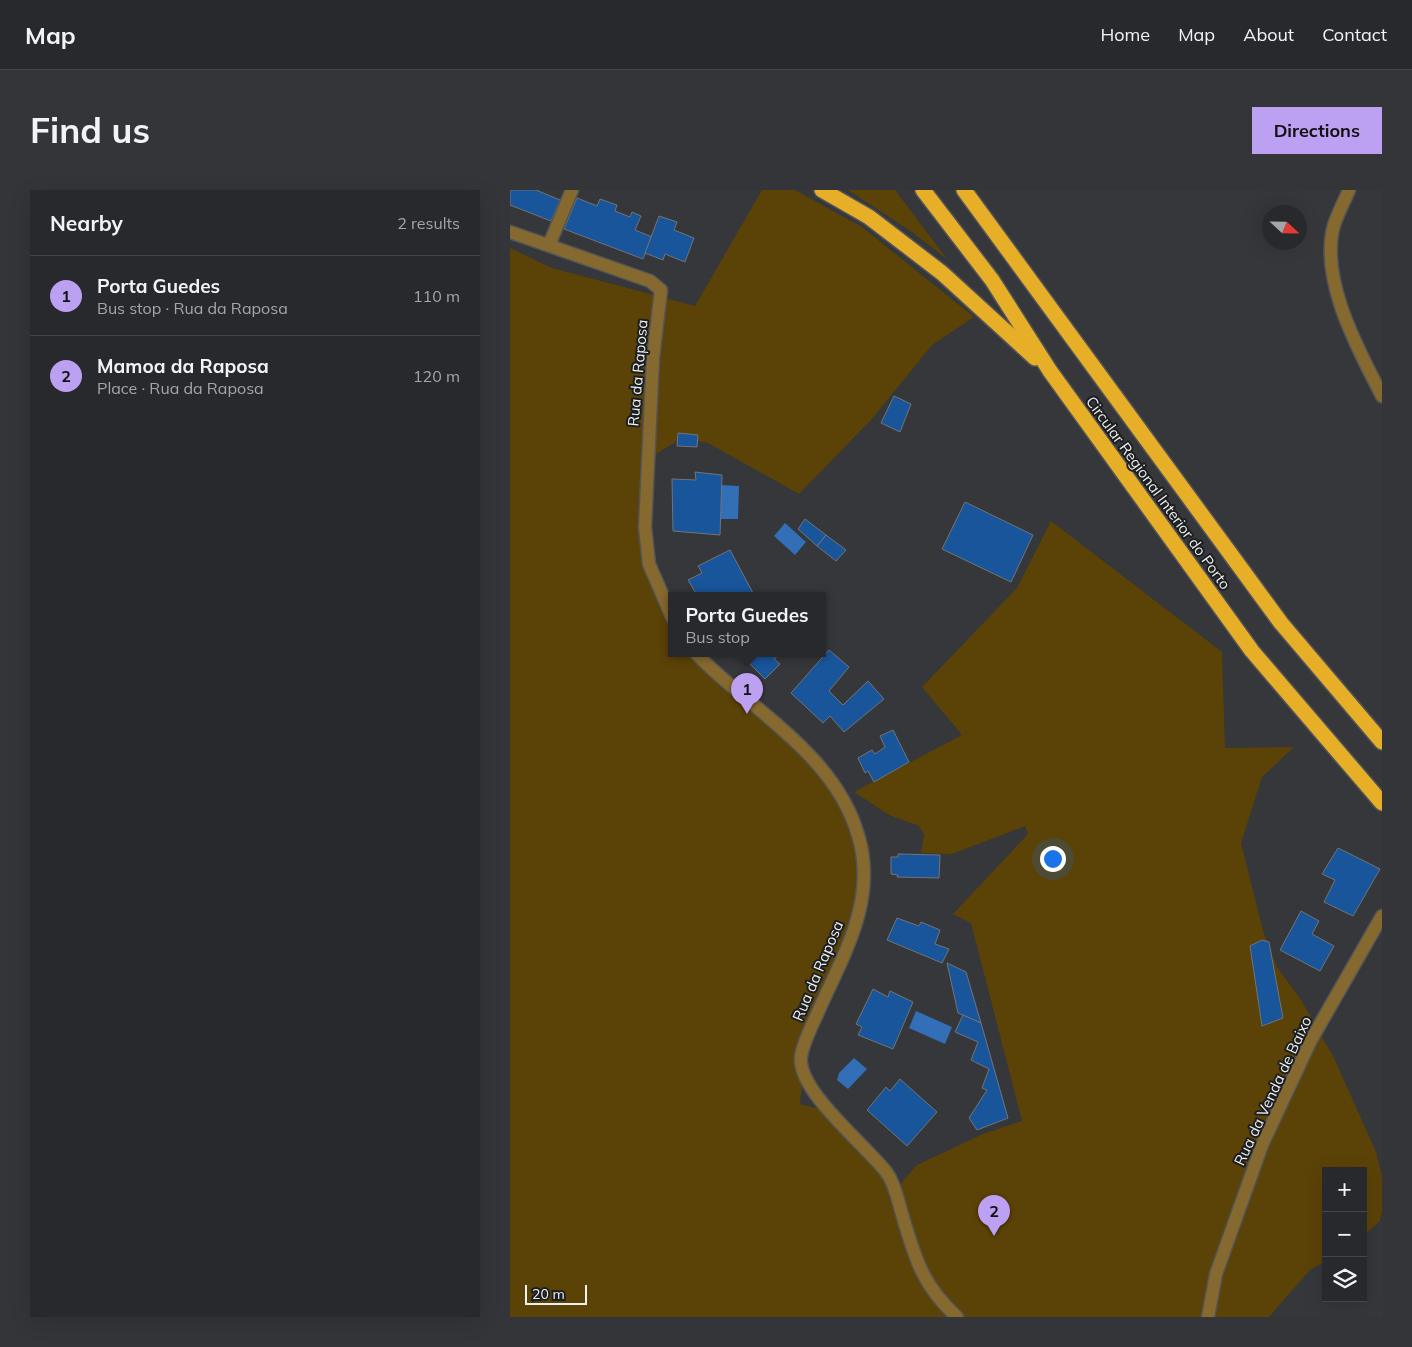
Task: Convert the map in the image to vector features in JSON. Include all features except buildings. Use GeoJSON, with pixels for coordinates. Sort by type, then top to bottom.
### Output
{"type":"FeatureCollection","features":[{"type":"Feature","properties":{"kind":"highway"},"geometry":{"type":"LineString","coordinates":[[822,190],[869,218],[942,273],[1050,371]]}},
{"type":"Feature","properties":{"kind":"highway","name":"Circular Regional Interior do Porto"},"geometry":{"type":"LineString","coordinates":[[923,190],[992,280],[1050,371],[1252,651],[1382,803]]}},
{"type":"Feature","properties":{"kind":"highway","name":"Circular Regional Interior do Porto"},"geometry":{"type":"LineString","coordinates":[[964,190],[1280,623],[1382,742]]}},
{"type":"Feature","properties":{"kind":"street"},"geometry":{"type":"LineString","coordinates":[[550,245],[572,190]]}},
{"type":"Feature","properties":{"kind":"street"},"geometry":{"type":"LineString","coordinates":[[1349,190],[1334,226],[1331,261],[1338,296],[1357,346],[1382,396]]}},
{"type":"Feature","properties":{"kind":"street","name":"Rua da Raposa"},"geometry":{"type":"LineString","coordinates":[[510,232],[650,281],[661,290],[653,358],[645,527],[649,564],[668,608]]}},
{"type":"Feature","properties":{"kind":"street","name":"Rua da Raposa"},"geometry":{"type":"LineString","coordinates":[[700,657],[761,711],[832,780],[858,834],[864,866],[862,906],[846,954],[806,1040],[801,1058],[803,1071],[805,1078],[822,1103],[888,1174],[923,1275],[939,1300],[957,1317]]}},
{"type":"Feature","properties":{"kind":"street","name":"Rua da Venda de Baixo"},"geometry":{"type":"LineString","coordinates":[[1208,1317],[1216,1274],[1262,1145],[1311,1040],[1382,916]]}},
{"type":"Feature","properties":{"kind":"shaded area"},"geometry":{"type":"Polygon","coordinates":[[[762,190],[795,190],[862,227],[974,317],[932,345],[870,421],[799,494],[708,443],[682,438],[651,457],[645,523],[662,610],[668,617],[668,657],[700,657],[729,691],[839,781],[870,847],[863,924],[807,1028],[800,1104],[820,1109],[897,1188],[917,1165],[983,1134],[1022,1121],[971,923],[953,914],[1028,834],[1025,826],[952,854],[921,853],[924,835],[919,826],[889,815],[854,792],[962,735],[922,687],[1017,588],[1051,521],[1222,652],[1225,748],[1294,747],[1262,777],[1241,843],[1263,931],[1277,967],[1301,1000],[1334,1058],[1376,1152],[1382,1177],[1382,1210],[1380,1221],[1367,1232],[1367,1167],[1322,1167],[1322,1263],[1310,1270],[1269,1317],[510,1317],[510,248],[552,268],[695,306],[762,190]]]}},
{"type":"Feature","properties":{"kind":"shaded area"},"geometry":{"type":"Polygon","coordinates":[[[848,190],[895,190],[947,259],[912,232],[848,190]]]}},
{"type":"Feature","properties":{"kind":"water"},"geometry":{"type":"Polygon","coordinates":[[[721,485],[739,486],[738,519],[721,519],[721,485]]]}},
{"type":"Feature","properties":{"kind":"water"},"geometry":{"type":"Polygon","coordinates":[[[785,523],[806,542],[795,555],[774,536],[785,523]]]}},
{"type":"Feature","properties":{"kind":"water"},"geometry":{"type":"Polygon","coordinates":[[[916,1011],[952,1027],[945,1044],[909,1028],[916,1011]]]}},
{"type":"Feature","properties":{"kind":"water"},"geometry":{"type":"Polygon","coordinates":[[[854,1058],[867,1069],[848,1089],[837,1080],[839,1073],[854,1058]]]}},
{"type":"Feature","properties":{"kind":"place","name":"Porta Guedes"},"geometry":{"type":"Point","coordinates":[747,714]}},
{"type":"Feature","properties":{"kind":"place","name":"Mamoa da Raposa"},"geometry":{"type":"Point","coordinates":[994,1236]}}]}
